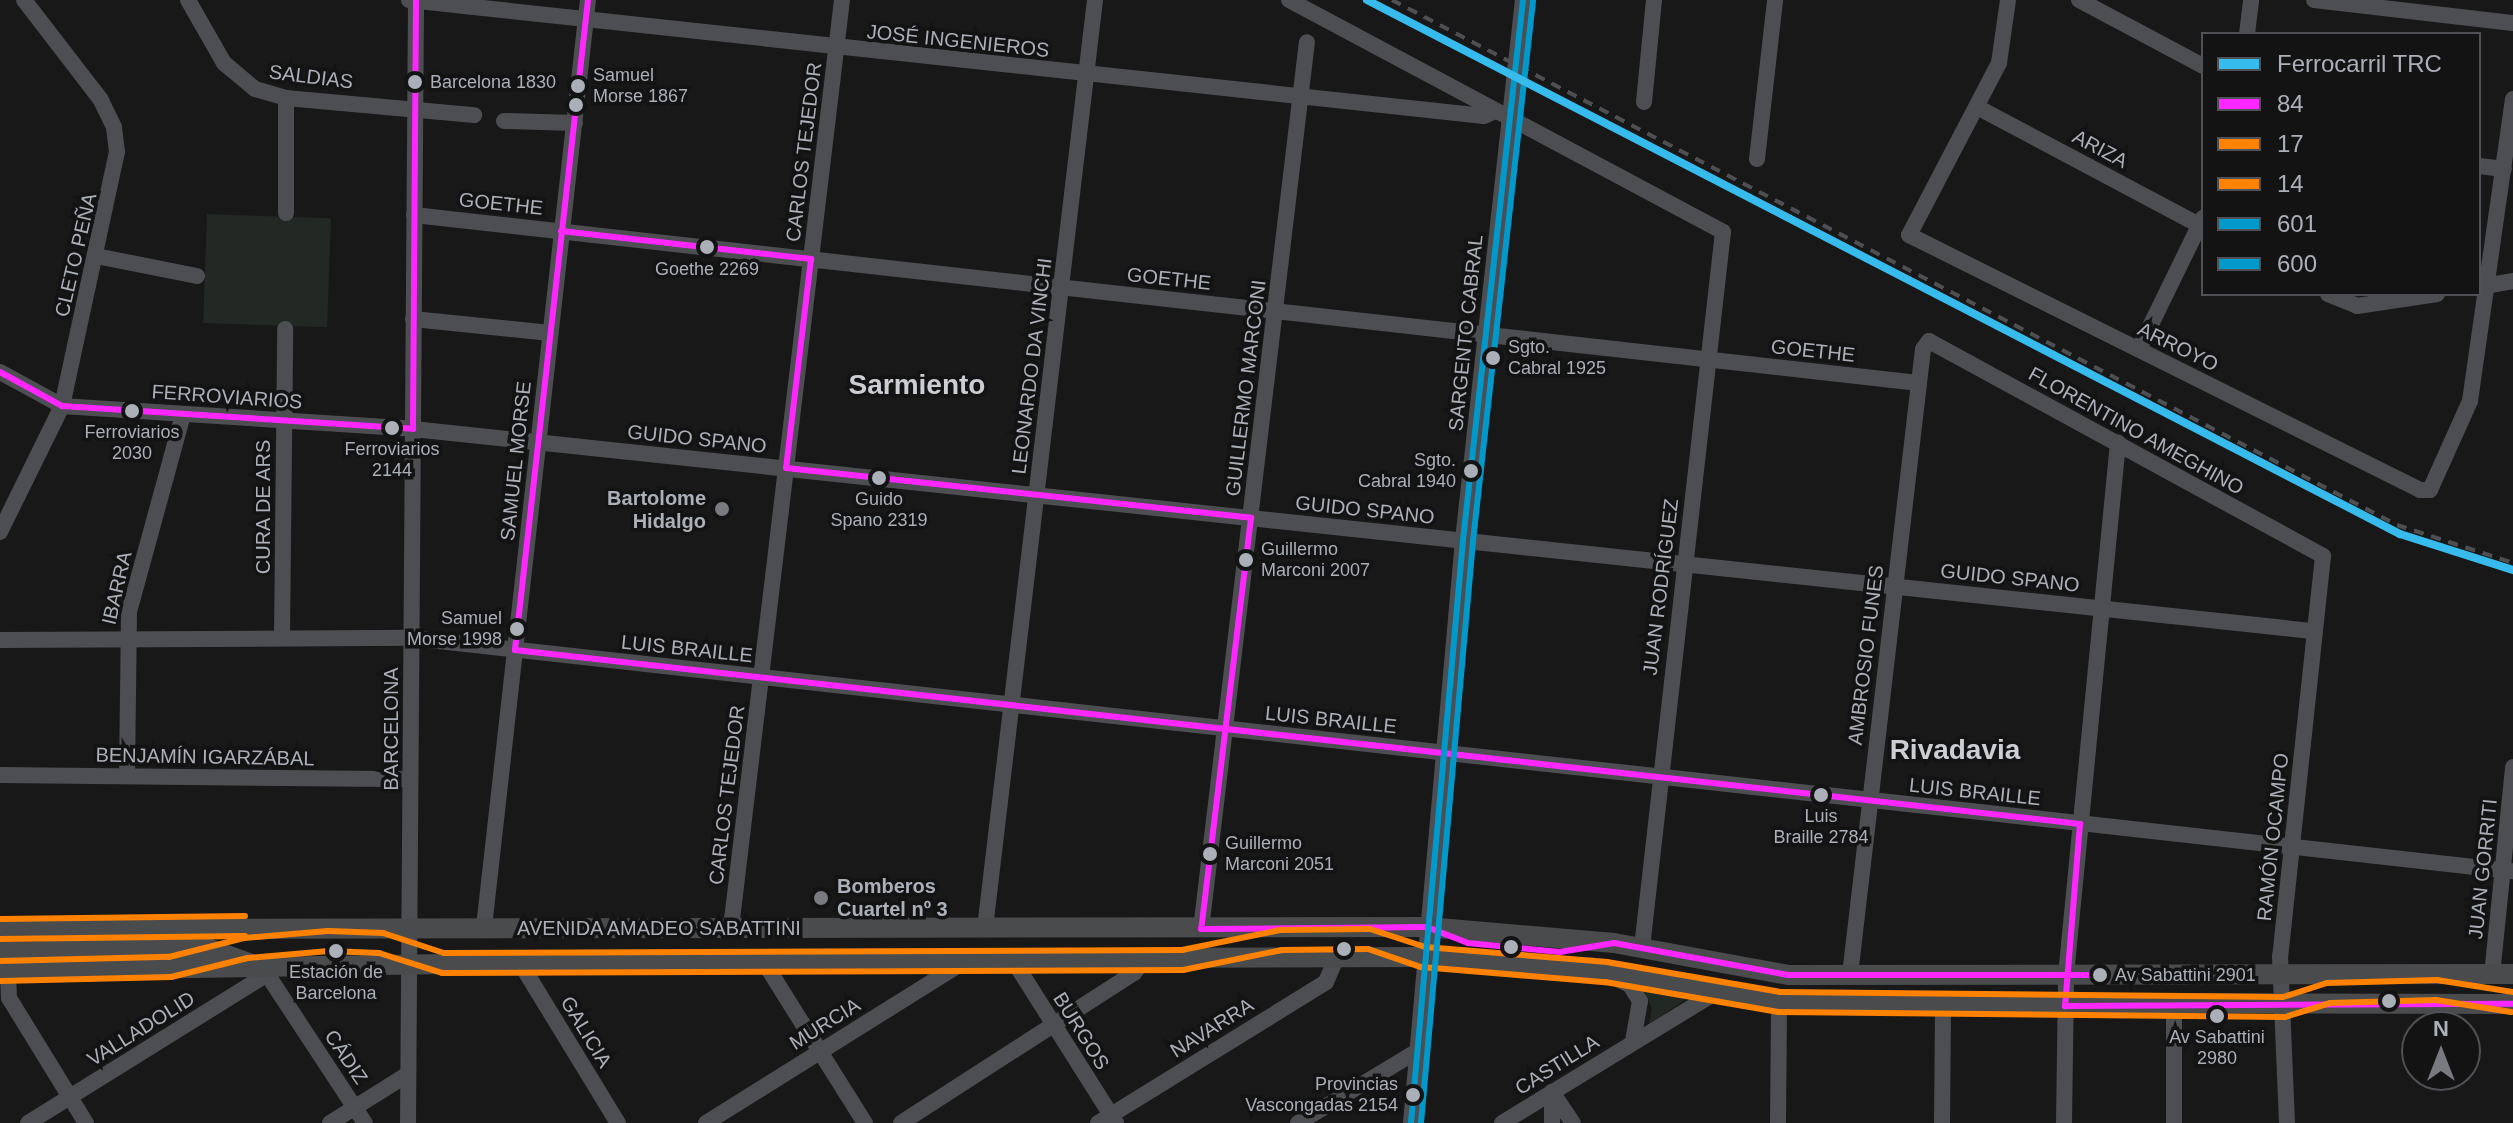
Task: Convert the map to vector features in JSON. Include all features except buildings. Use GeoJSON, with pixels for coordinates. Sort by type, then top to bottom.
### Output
{"type":"FeatureCollection","features":[{"type":"Feature","properties":{"kind":"main road","name":"AVENIDA AMADEO SABATTINI"},"geometry":{"type":"LineString","coordinates":[[0,929],[409,925],[1201,929],[1427,927],[1642,947],[1762,973],[2503,975]]}},
{"type":"Feature","properties":{"kind":"main road"},"geometry":{"type":"LineString","coordinates":[[3,965],[207,948],[235,954],[262,967]]}},
{"type":"Feature","properties":{"kind":"main road","name":"AVENIDA AMADEO SABATTINI"},"geometry":{"type":"LineString","coordinates":[[262,967],[519,961],[1423,957],[1606,972],[1779,1002],[2174,1007],[2513,1004]]}},
{"type":"Feature","properties":{"kind":"street","name":"CLETO PEÑA"},"geometry":{"type":"LineString","coordinates":[[0,532],[62,406],[116,170],[114,127],[101,100],[24,0]]}},
{"type":"Feature","properties":{"kind":"street","name":"SALDIAS"},"geometry":{"type":"LineString","coordinates":[[188,0],[233,73],[255,89],[286,98],[415,107],[474,115]]}},
{"type":"Feature","properties":{"kind":"street","name":"SAMUEL MORSE"},"geometry":{"type":"LineString","coordinates":[[484,927],[588,0]]}},
{"type":"Feature","properties":{"kind":"street","name":"CARLOS TEJEDOR"},"geometry":{"type":"LineString","coordinates":[[731,928],[842,0]]}},
{"type":"Feature","properties":{"kind":"street","name":"LEONARDO DA VINCHI"},"geometry":{"type":"LineString","coordinates":[[985,928],[1095,0]]}},
{"type":"Feature","properties":{"kind":"street"},"geometry":{"type":"LineString","coordinates":[[1289,0],[1502,115]]}},
{"type":"Feature","properties":{"kind":"street","name":"SARGENTO CABRAL"},"geometry":{"type":"LineString","coordinates":[[1411,1123],[1423,957],[1486,335],[1502,115],[1523,0]]}},
{"type":"Feature","properties":{"kind":"street"},"geometry":{"type":"LineString","coordinates":[[1644,102],[1654,0]]}},
{"type":"Feature","properties":{"kind":"street"},"geometry":{"type":"LineString","coordinates":[[1757,159],[1775,0]]}},
{"type":"Feature","properties":{"kind":"street"},"geometry":{"type":"LineString","coordinates":[[1977,107],[1999,63],[2008,0]]}},
{"type":"Feature","properties":{"kind":"street"},"geometry":{"type":"LineString","coordinates":[[2079,0],[2201,65]]}},
{"type":"Feature","properties":{"kind":"street"},"geometry":{"type":"LineString","coordinates":[[2247,32],[2251,0]]}},
{"type":"Feature","properties":{"kind":"street"},"geometry":{"type":"LineString","coordinates":[[2314,0],[2513,23]]}},
{"type":"Feature","properties":{"kind":"street","name":"JOSÉ INGENIEROS"},"geometry":{"type":"LineString","coordinates":[[414,1],[1301,97],[1484,116],[1502,115]]}},
{"type":"Feature","properties":{"kind":"street","name":"BARCELONA"},"geometry":{"type":"LineString","coordinates":[[408,1123],[414,1]]}},
{"type":"Feature","properties":{"kind":"street","name":"GUILLERMO MARCONI"},"geometry":{"type":"LineString","coordinates":[[1201,929],[1307,42]]}},
{"type":"Feature","properties":{"kind":"street"},"geometry":{"type":"LineString","coordinates":[[286,98],[286,213]]}},
{"type":"Feature","properties":{"kind":"street"},"geometry":{"type":"LineString","coordinates":[[2513,99],[2483,286],[2513,281]]}},
{"type":"Feature","properties":{"kind":"street","name":"ARIZA"},"geometry":{"type":"LineString","coordinates":[[1977,107],[2201,223]]}},
{"type":"Feature","properties":{"kind":"street","name":"ARROYO"},"geometry":{"type":"LineString","coordinates":[[1977,107],[1909,235],[2406,485],[2430,490],[2465,421],[2483,286]]}},
{"type":"Feature","properties":{"kind":"street","name":"JUAN RODRÍGUEZ"},"geometry":{"type":"LineString","coordinates":[[1502,115],[1723,232],[1658,777],[1642,947]]}},
{"type":"Feature","properties":{"kind":"street"},"geometry":{"type":"LineString","coordinates":[[504,121],[575,123]]}},
{"type":"Feature","properties":{"kind":"street"},"geometry":{"type":"LineString","coordinates":[[2481,166],[2504,169]]}},
{"type":"Feature","properties":{"kind":"street","name":"GOETHE"},"geometry":{"type":"LineString","coordinates":[[414,215],[1919,383]]}},
{"type":"Feature","properties":{"kind":"street"},"geometry":{"type":"LineString","coordinates":[[2139,349],[2201,226]]}},
{"type":"Feature","properties":{"kind":"street"},"geometry":{"type":"LineString","coordinates":[[96,256],[197,276]]}},
{"type":"Feature","properties":{"kind":"street"},"geometry":{"type":"LineString","coordinates":[[2333,296],[2357,306],[2424,296]]}},
{"type":"Feature","properties":{"kind":"street"},"geometry":{"type":"LineString","coordinates":[[413,319],[550,333]]}},
{"type":"Feature","properties":{"kind":"street","name":"CURA DE ARS"},"geometry":{"type":"LineString","coordinates":[[282,638],[285,329]]}},
{"type":"Feature","properties":{"kind":"street","name":"AMBROSIO FUNES"},"geometry":{"type":"LineString","coordinates":[[1850,975],[1923,349],[1929,341]]}},
{"type":"Feature","properties":{"kind":"street","name":"FLORENTINO AMEGHINO"},"geometry":{"type":"LineString","coordinates":[[1929,341],[2323,556]]}},
{"type":"Feature","properties":{"kind":"street","name":"FERROVIARIOS"},"geometry":{"type":"LineString","coordinates":[[0,372],[62,406],[413,429]]}},
{"type":"Feature","properties":{"kind":"street","name":"IBARRA"},"geometry":{"type":"LineString","coordinates":[[127,776],[125,639],[183,414]]}},
{"type":"Feature","properties":{"kind":"street","name":"GUIDO SPANO"},"geometry":{"type":"LineString","coordinates":[[413,429],[2314,631]]}},
{"type":"Feature","properties":{"kind":"street"},"geometry":{"type":"LineString","coordinates":[[2064,1123],[2066,975],[2118,443]]}},
{"type":"Feature","properties":{"kind":"street","name":"RAMÓN OCAMPO"},"geometry":{"type":"LineString","coordinates":[[2287,1123],[2285,1007],[2280,973],[2323,556]]}},
{"type":"Feature","properties":{"kind":"street","name":"LUIS BRAILLE"},"geometry":{"type":"LineString","coordinates":[[0,640],[411,638],[2507,870]]}},
{"type":"Feature","properties":{"kind":"street","name":"JUAN GORRITI"},"geometry":{"type":"LineString","coordinates":[[2503,975],[2513,767]]}},
{"type":"Feature","properties":{"kind":"street","name":"BENJAMÍN IGARZÁBAL"},"geometry":{"type":"LineString","coordinates":[[0,775],[410,779]]}},
{"type":"Feature","properties":{"kind":"street"},"geometry":{"type":"LineString","coordinates":[[762,959],[865,1123]]}},
{"type":"Feature","properties":{"kind":"street","name":"NAVARRA"},"geometry":{"type":"LineString","coordinates":[[1108,1120],[1326,982],[1336,959]]}},
{"type":"Feature","properties":{"kind":"street","name":"MURCIA"},"geometry":{"type":"LineString","coordinates":[[706,1123],[967,960]]}},
{"type":"Feature","properties":{"kind":"street","name":"BURGOS"},"geometry":{"type":"LineString","coordinates":[[1013,960],[1108,1120]]}},
{"type":"Feature","properties":{"kind":"street"},"geometry":{"type":"LineString","coordinates":[[901,1123],[1134,973],[1144,960]]}},
{"type":"Feature","properties":{"kind":"street","name":"GALICIA"},"geometry":{"type":"LineString","coordinates":[[519,961],[618,1123]]}},
{"type":"Feature","properties":{"kind":"street"},"geometry":{"type":"LineString","coordinates":[[3,965],[9,998],[86,1123]]}},
{"type":"Feature","properties":{"kind":"street","name":"VALLADOLID"},"geometry":{"type":"LineString","coordinates":[[28,1123],[262,967]]}},
{"type":"Feature","properties":{"kind":"street","name":"CÁDIZ"},"geometry":{"type":"LineString","coordinates":[[262,967],[365,1123]]}},
{"type":"Feature","properties":{"kind":"street"},"geometry":{"type":"LineString","coordinates":[[1606,972],[1630,985],[1640,1001],[1633,1041]]}},
{"type":"Feature","properties":{"kind":"street","name":"CASTILLA"},"geometry":{"type":"LineString","coordinates":[[1502,1123],[1715,993]]}},
{"type":"Feature","properties":{"kind":"street"},"geometry":{"type":"LineString","coordinates":[[1778,1123],[1779,1002]]}},
{"type":"Feature","properties":{"kind":"street"},"geometry":{"type":"LineString","coordinates":[[1942,1123],[1943,1004]]}},
{"type":"Feature","properties":{"kind":"street"},"geometry":{"type":"LineString","coordinates":[[2174,1007],[2174,1123]]}},
{"type":"Feature","properties":{"kind":"street"},"geometry":{"type":"LineString","coordinates":[[1298,1123],[1414,1053]]}},
{"type":"Feature","properties":{"kind":"street"},"geometry":{"type":"LineString","coordinates":[[330,1123],[408,1074]]}},
{"type":"Feature","properties":{"kind":"street"},"geometry":{"type":"LineString","coordinates":[[1552,1092],[1552,1123]]}},
{"type":"Feature","properties":{"kind":"street"},"geometry":{"type":"LineString","coordinates":[[1552,1092],[1573,1123]]}},
{"type":"Feature","properties":{"kind":"shaded area"},"geometry":{"type":"Polygon","coordinates":[[[207,214],[331,218],[327,327],[203,323],[207,214]]]}},
{"type":"Feature","properties":{"kind":"shaded area"},"geometry":{"type":"Polygon","coordinates":[[[1644,989],[1691,996],[1649,1024],[1652,1009],[1644,989]]]}},
{"type":"Feature","properties":{"kind":"railway"},"geometry":{"type":"LineString","coordinates":[[1392,0],[2397,525],[2513,563]]}},
{"type":"Feature","properties":{"kind":"rail line","name":"TRC"},"geometry":{"type":"LineString","coordinates":[[1367,0],[2400,534],[2513,570]]}},
{"type":"Feature","properties":{"kind":"transit line","name":"84"},"geometry":{"type":"LineString","coordinates":[[413,429],[416,0]]}},
{"type":"Feature","properties":{"kind":"transit line","name":"84"},"geometry":{"type":"LineString","coordinates":[[588,0],[515,650],[2080,824],[2065,1006],[2513,1004]]}},
{"type":"Feature","properties":{"kind":"transit line","name":"601"},"geometry":{"type":"LineString","coordinates":[[1411,1123],[1463,540],[1523,0]]}},
{"type":"Feature","properties":{"kind":"transit line","name":"600"},"geometry":{"type":"LineString","coordinates":[[1421,1123],[1473,541],[1533,1]]}},
{"type":"Feature","properties":{"kind":"transit line","name":"84"},"geometry":{"type":"LineString","coordinates":[[561,231],[811,259],[786,468],[1251,518],[1201,929],[1427,927],[1468,943],[1560,952],[1614,943],[1788,975],[2106,975]]}},
{"type":"Feature","properties":{"kind":"transit line","name":"84"},"geometry":{"type":"LineString","coordinates":[[0,372],[62,406],[413,429]]}},
{"type":"Feature","properties":{"kind":"transit line","name":"14"},"geometry":{"type":"LineString","coordinates":[[0,919],[245,916]]}},
{"type":"Feature","properties":{"kind":"transit line","name":"14"},"geometry":{"type":"LineString","coordinates":[[0,961],[169,957],[244,938],[328,931],[383,933],[444,953],[1182,950],[1280,930],[1370,929],[1425,947],[1607,962],[1780,992],[2283,997],[2327,983],[2437,980],[2513,992]]}},
{"type":"Feature","properties":{"kind":"transit line","name":"17"},"geometry":{"type":"LineString","coordinates":[[0,939],[245,936]]}},
{"type":"Feature","properties":{"kind":"transit line","name":"17"},"geometry":{"type":"LineString","coordinates":[[0,981],[171,977],[248,958],[329,951],[379,953],[442,973],[1183,970],[1282,950],[1368,949],[1421,967],[1605,982],[1778,1012],[2285,1017],[2330,1003],[2436,1000],[2511,1012]]}},
{"type":"Feature","properties":{"kind":"place","name":"Barcelona 1830"},"geometry":{"type":"Point","coordinates":[415,82]}},
{"type":"Feature","properties":{"kind":"place","name":"Samuel Morse 1867"},"geometry":{"type":"Point","coordinates":[578,86]}},
{"type":"Feature","properties":{"kind":"place","name":"Goethe 2269"},"geometry":{"type":"Point","coordinates":[707,247]}},
{"type":"Feature","properties":{"kind":"place","name":"Sgto. Cabral 1925"},"geometry":{"type":"Point","coordinates":[1493,358]}},
{"type":"Feature","properties":{"kind":"place","name":"Ferroviarios 2030"},"geometry":{"type":"Point","coordinates":[132,411]}},
{"type":"Feature","properties":{"kind":"place","name":"Ferroviarios 2144"},"geometry":{"type":"Point","coordinates":[392,428]}},
{"type":"Feature","properties":{"kind":"place","name":"Sgto. Cabral 1940"},"geometry":{"type":"Point","coordinates":[1471,471]}},
{"type":"Feature","properties":{"kind":"place","name":"Guido Spano 2319"},"geometry":{"type":"Point","coordinates":[879,478]}},
{"type":"Feature","properties":{"kind":"place","name":"Bartolome Hidalgo"},"geometry":{"type":"Point","coordinates":[722,509]}},
{"type":"Feature","properties":{"kind":"place","name":"Guillermo Marconi 2007"},"geometry":{"type":"Point","coordinates":[1246,560]}},
{"type":"Feature","properties":{"kind":"place","name":"Samuel Morse 1998"},"geometry":{"type":"Point","coordinates":[517,629]}},
{"type":"Feature","properties":{"kind":"place","name":"Luis Braille 2784"},"geometry":{"type":"Point","coordinates":[1821,795]}},
{"type":"Feature","properties":{"kind":"place","name":"Guillermo Marconi 2051"},"geometry":{"type":"Point","coordinates":[1210,854]}},
{"type":"Feature","properties":{"kind":"place","name":"Bomberos Cuartel nº 3"},"geometry":{"type":"Point","coordinates":[821,898]}},
{"type":"Feature","properties":{"kind":"place","name":"Estación de Barcelona"},"geometry":{"type":"Point","coordinates":[336,951]}},
{"type":"Feature","properties":{"kind":"place","name":"Av Sabattini 2901"},"geometry":{"type":"Point","coordinates":[2100,975]}},
{"type":"Feature","properties":{"kind":"place","name":"Av Sabattini 2980"},"geometry":{"type":"Point","coordinates":[2217,1016]}},
{"type":"Feature","properties":{"kind":"place","name":"Provincias Vascongadas 2154"},"geometry":{"type":"Point","coordinates":[1413,1095]}},
{"type":"Feature","properties":{"kind":"district","name":"Sarmiento"},"geometry":{"type":"Point","coordinates":[917,385]}},
{"type":"Feature","properties":{"kind":"district","name":"Rivadavia"},"geometry":{"type":"Point","coordinates":[1955,750]}}]}
